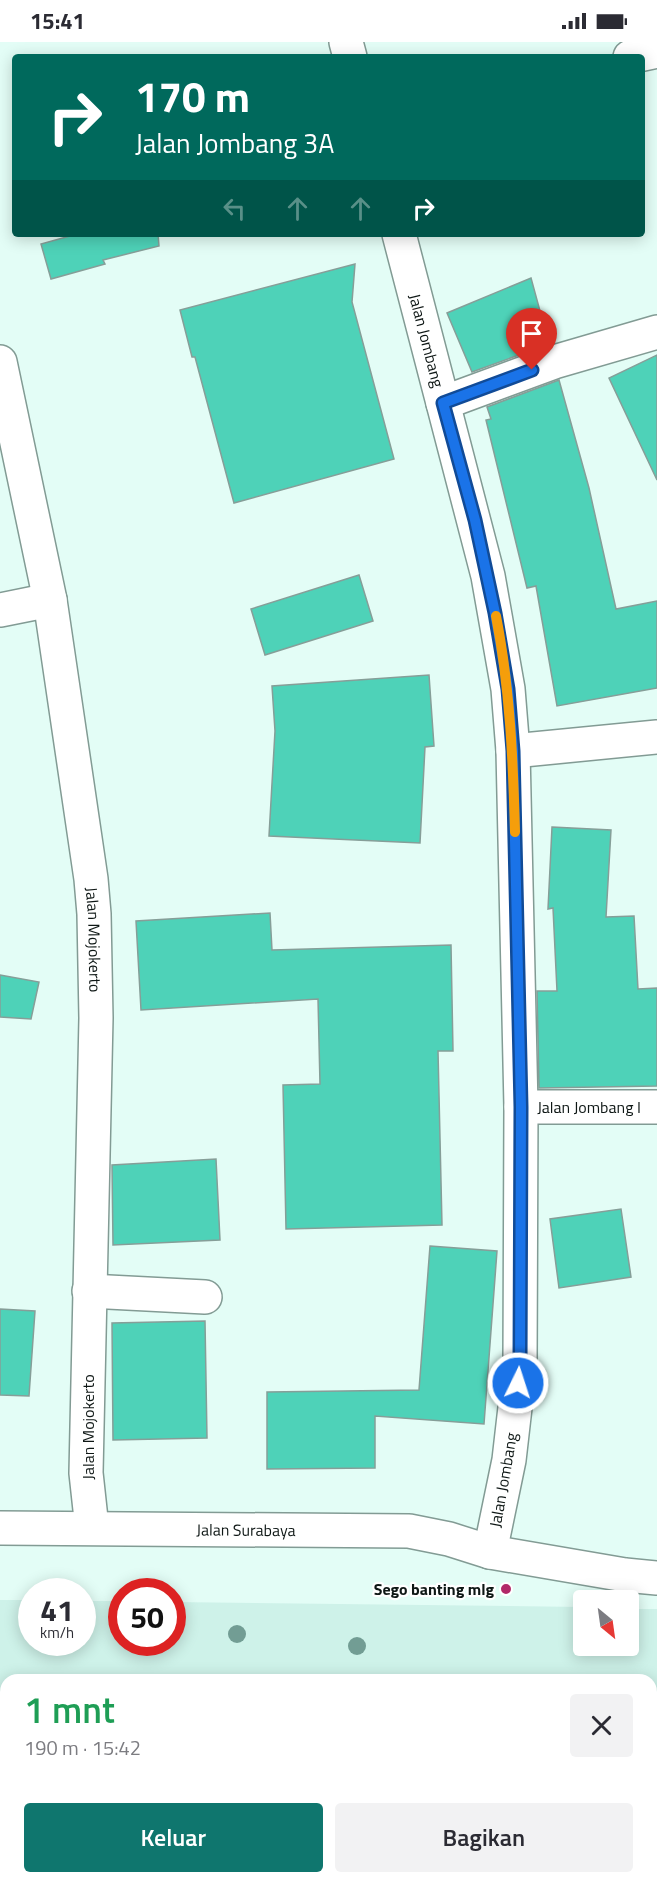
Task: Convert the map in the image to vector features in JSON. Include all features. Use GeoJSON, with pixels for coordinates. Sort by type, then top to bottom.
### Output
{"type":"FeatureCollection","features":[{"type":"Feature","properties":{"kind":"main road","name":"Jalan Jombang"},"geometry":{"type":"LineString","coordinates":[[400,237],[475,520],[508,689],[513,751],[521,1107],[520,1364],[509,1461],[490,1552]]}},
{"type":"Feature","properties":{"kind":"main road"},"geometry":{"type":"LineString","coordinates":[[443,403],[554,362],[657,332]]}},
{"type":"Feature","properties":{"kind":"main road","name":"Jalan Mojokerto"},"geometry":{"type":"LineString","coordinates":[[0,362],[50,600],[91,879],[94,914],[96,1018],[86,1473],[92,1528]]}},
{"type":"Feature","properties":{"kind":"main road"},"geometry":{"type":"LineString","coordinates":[[0,610],[50,600]]}},
{"type":"Feature","properties":{"kind":"main road"},"geometry":{"type":"LineString","coordinates":[[513,751],[657,737]]}},
{"type":"Feature","properties":{"kind":"main road","name":"Jalan Jombang I"},"geometry":{"type":"LineString","coordinates":[[521,1107],[657,1107]]}},
{"type":"Feature","properties":{"kind":"main road"},"geometry":{"type":"LineString","coordinates":[[89,1291],[205,1297]]}},
{"type":"Feature","properties":{"kind":"main road","name":"Jalan Surabaya"},"geometry":{"type":"LineString","coordinates":[[0,1528],[409,1532],[449,1539],[490,1552],[625,1575],[657,1578]]}},
{"type":"Feature","properties":{"kind":"shaded area"},"geometry":{"type":"Polygon","coordinates":[[[0,1600],[18,1600],[18,1656],[96,1656],[96,1601],[108,1601],[108,1656],[186,1656],[186,1602],[573,1607],[573,1656],[639,1656],[639,1609],[657,1609],[657,1674],[0,1674],[0,1600]]]}},
{"type":"Feature","properties":{"kind":"building"},"geometry":{"type":"Polygon","coordinates":[[[66,237],[158,237],[159,246],[103,260],[105,264],[51,279],[41,244],[66,237]]]}},
{"type":"Feature","properties":{"kind":"building"},"geometry":{"type":"Polygon","coordinates":[[[355,264],[352,302],[394,459],[234,503],[180,310],[355,264]]]}},
{"type":"Feature","properties":{"kind":"building"},"geometry":{"type":"Polygon","coordinates":[[[531,278],[549,344],[472,372],[447,313],[531,278]]]}},
{"type":"Feature","properties":{"kind":"building"},"geometry":{"type":"Polygon","coordinates":[[[657,355],[657,480],[609,378],[657,355]]]}},
{"type":"Feature","properties":{"kind":"building"},"geometry":{"type":"Polygon","coordinates":[[[559,380],[589,488],[616,609],[657,601],[657,688],[557,706],[536,586],[527,588],[486,420],[491,419],[487,407],[559,380]]]}},
{"type":"Feature","properties":{"kind":"building"},"geometry":{"type":"Polygon","coordinates":[[[359,575],[373,621],[265,655],[251,609],[359,575]]]}},
{"type":"Feature","properties":{"kind":"building"},"geometry":{"type":"Polygon","coordinates":[[[429,675],[434,746],[425,747],[420,843],[269,836],[275,731],[272,686],[429,675]]]}},
{"type":"Feature","properties":{"kind":"building"},"geometry":{"type":"Polygon","coordinates":[[[552,827],[611,830],[606,917],[634,916],[638,989],[657,988],[657,1086],[539,1088],[537,991],[557,991],[553,908],[548,909],[552,827]]]}},
{"type":"Feature","properties":{"kind":"building"},"geometry":{"type":"Polygon","coordinates":[[[270,913],[272,950],[451,945],[453,1051],[438,1051],[442,1225],[286,1229],[283,1085],[320,1084],[318,999],[141,1010],[136,921],[270,913]]]}},
{"type":"Feature","properties":{"kind":"building"},"geometry":{"type":"Polygon","coordinates":[[[0,975],[39,982],[31,1019],[0,1017],[0,975]]]}},
{"type":"Feature","properties":{"kind":"building"},"geometry":{"type":"Polygon","coordinates":[[[216,1159],[220,1240],[113,1245],[112,1165],[216,1159]]]}},
{"type":"Feature","properties":{"kind":"building"},"geometry":{"type":"Polygon","coordinates":[[[621,1209],[631,1277],[559,1288],[550,1219],[621,1209]]]}},
{"type":"Feature","properties":{"kind":"building"},"geometry":{"type":"Polygon","coordinates":[[[430,1246],[497,1251],[484,1424],[375,1416],[375,1468],[267,1469],[267,1392],[419,1390],[430,1246]]]}},
{"type":"Feature","properties":{"kind":"building"},"geometry":{"type":"Polygon","coordinates":[[[0,1309],[35,1311],[29,1396],[0,1395],[0,1309]]]}},
{"type":"Feature","properties":{"kind":"building"},"geometry":{"type":"Polygon","coordinates":[[[205,1321],[207,1438],[113,1440],[112,1323],[205,1321]]]}},
{"type":"Feature","properties":{"kind":"slow traffic"},"geometry":{"type":"LineString","coordinates":[[496,616],[508,689],[513,751],[515,832]]}},
{"type":"Feature","properties":{"kind":"place","name":"Sego banting mlg"},"geometry":{"type":"Point","coordinates":[506,1589]}},
{"type":"Feature","properties":{"kind":"route"},"geometry":{"type":"LineString","coordinates":[[518,1383],[521,1107],[513,751],[508,689],[488,576],[443,403],[532,370]]}}]}
